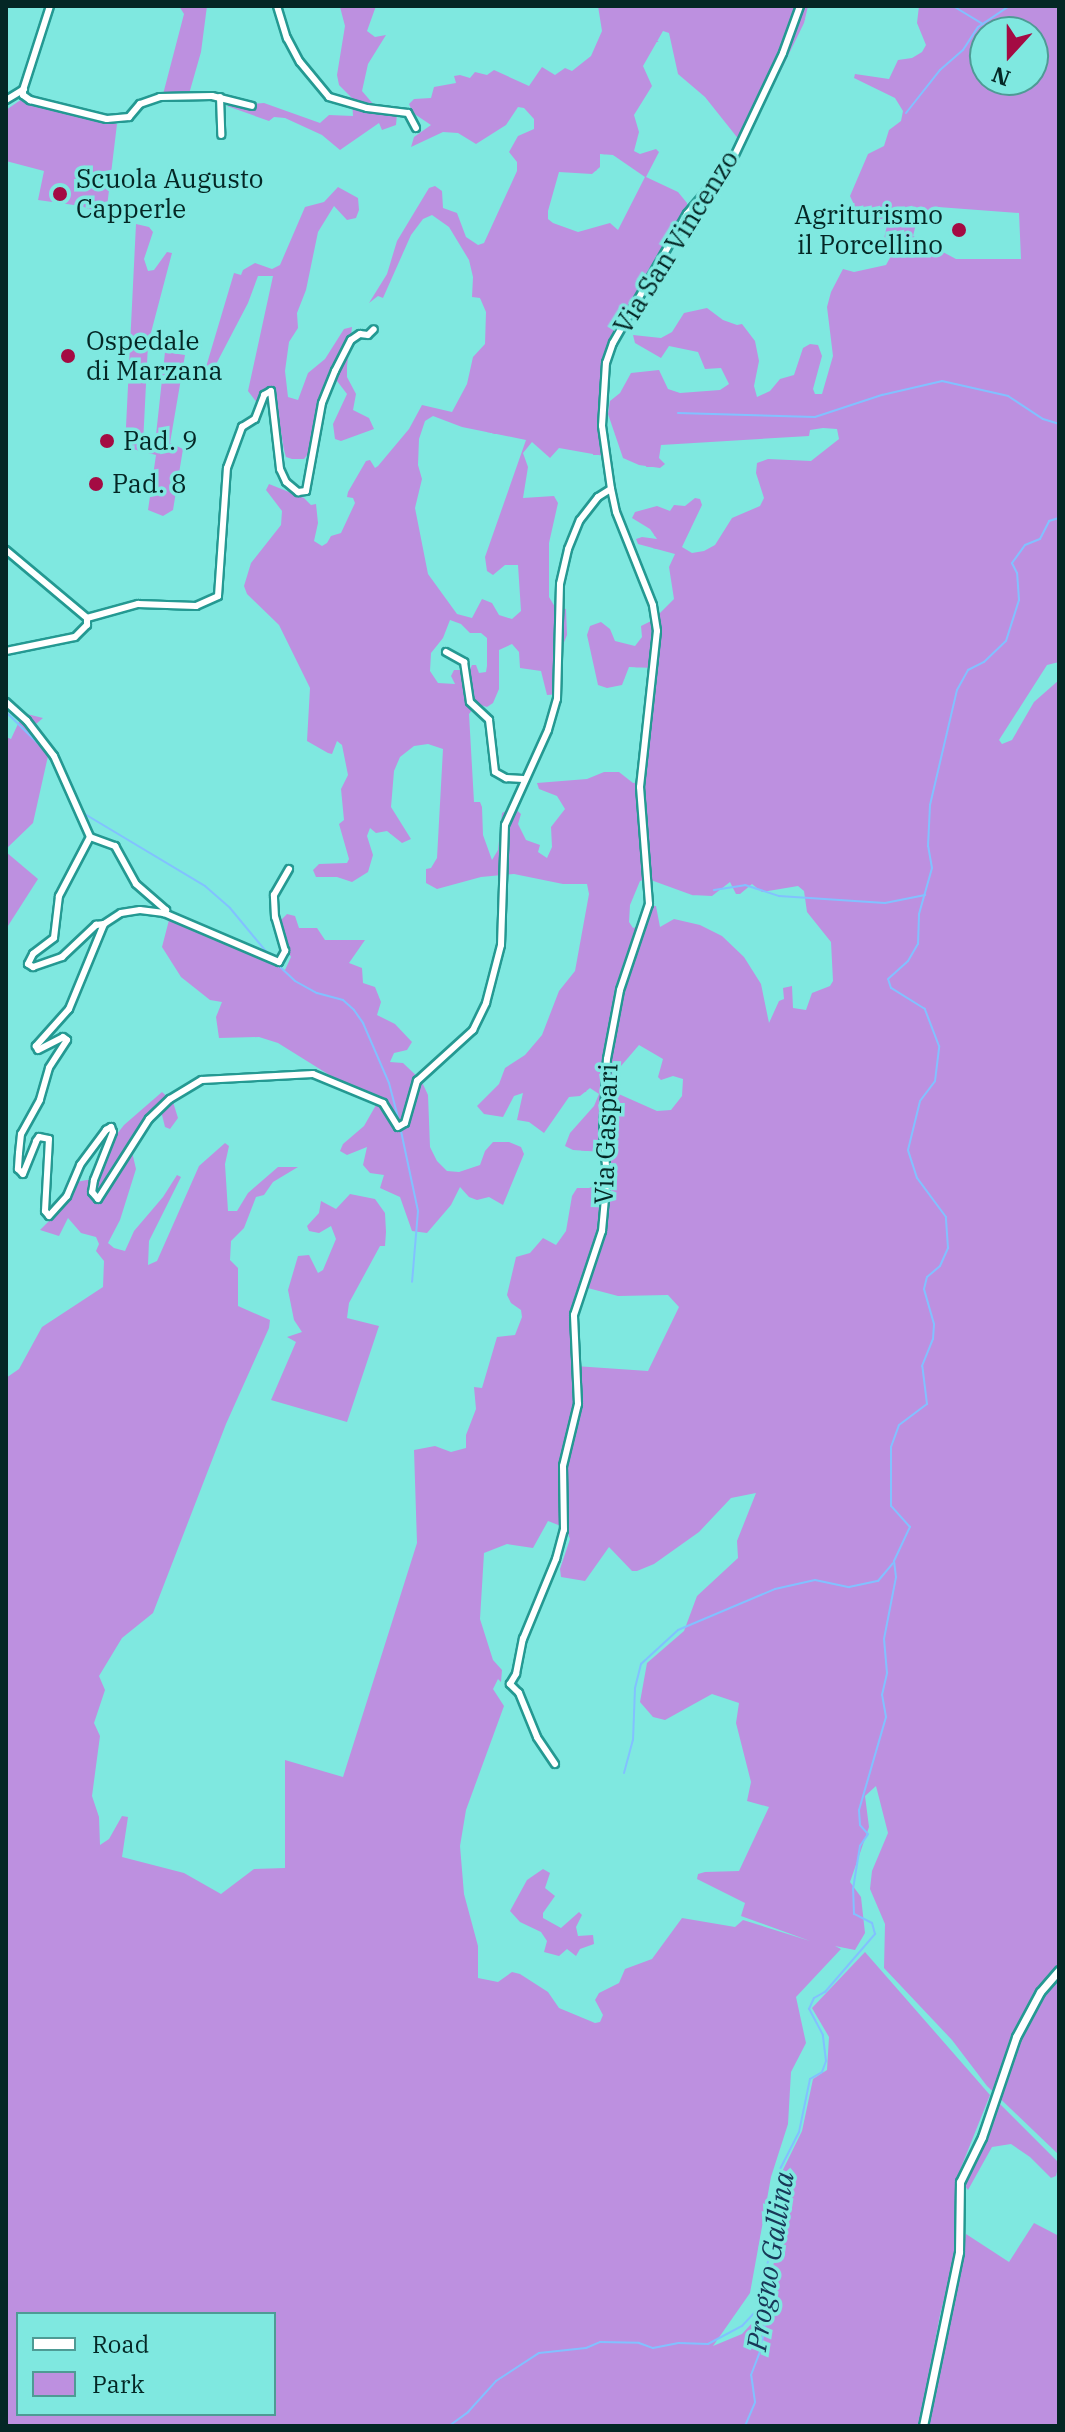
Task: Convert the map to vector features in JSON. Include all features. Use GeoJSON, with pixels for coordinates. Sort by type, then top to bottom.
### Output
{"type":"FeatureCollection","features":[{"type":"Feature","properties":{"kind":"street"},"geometry":{"type":"LineString","coordinates":[[50,6],[24,89],[23,95],[30,100],[107,119],[129,117],[147,100],[220,97],[252,106]]}},
{"type":"Feature","properties":{"kind":"street"},"geometry":{"type":"LineString","coordinates":[[277,6],[287,38],[300,62],[329,97],[367,108],[408,113],[416,128]]}},
{"type":"Feature","properties":{"kind":"street","name":"Via San Vincenzo"},"geometry":{"type":"LineString","coordinates":[[611,489],[602,426],[606,363],[613,343],[687,214],[732,161],[783,53],[800,6]]}},
{"type":"Feature","properties":{"kind":"street"},"geometry":{"type":"LineString","coordinates":[[6,100],[24,89]]}},
{"type":"Feature","properties":{"kind":"street"},"geometry":{"type":"LineString","coordinates":[[220,97],[221,135]]}},
{"type":"Feature","properties":{"kind":"street"},"geometry":{"type":"LineString","coordinates":[[87,618],[138,604],[196,606],[218,596],[227,468],[242,427],[255,419],[264,395],[271,391],[280,469],[286,482],[298,492],[306,491],[322,403],[335,371],[351,340],[360,334],[368,335],[374,329]]}},
{"type":"Feature","properties":{"kind":"street"},"geometry":{"type":"LineString","coordinates":[[104,924],[69,1009],[36,1046],[38,1050],[63,1037],[67,1040],[49,1068],[40,1100],[21,1134],[19,1153],[18,1169],[23,1174],[36,1141],[39,1137],[49,1139],[45,1211],[49,1216],[67,1196],[80,1165],[106,1130],[111,1127],[113,1132],[94,1180],[92,1192],[98,1199],[149,1119],[170,1099],[202,1080],[313,1074],[383,1103],[398,1127],[405,1123],[417,1081],[473,1030],[486,1003],[501,945],[505,825],[523,779],[548,730],[557,699],[560,584],[568,549],[580,520],[598,497],[611,489]]}},
{"type":"Feature","properties":{"kind":"street","name":"Via Gaspari"},"geometry":{"type":"LineString","coordinates":[[555,1764],[537,1737],[519,1693],[510,1684],[516,1674],[523,1639],[556,1559],[564,1530],[563,1466],[578,1404],[574,1315],[602,1231],[607,1177],[603,1132],[607,1059],[620,990],[649,904],[640,787],[657,631],[653,605],[616,512],[611,489]]}},
{"type":"Feature","properties":{"kind":"street"},"geometry":{"type":"LineString","coordinates":[[6,550],[87,618]]}},
{"type":"Feature","properties":{"kind":"street"},"geometry":{"type":"LineString","coordinates":[[6,651],[75,637],[82,633],[87,618]]}},
{"type":"Feature","properties":{"kind":"street"},"geometry":{"type":"LineString","coordinates":[[446,652],[464,662],[470,702],[489,720],[495,772],[506,778],[523,779]]}},
{"type":"Feature","properties":{"kind":"street"},"geometry":{"type":"LineString","coordinates":[[6,702],[27,721],[54,756],[90,837],[115,846],[136,884],[166,910],[164,913]]}},
{"type":"Feature","properties":{"kind":"street"},"geometry":{"type":"LineString","coordinates":[[90,837],[59,896],[54,938],[33,954],[28,964],[33,967],[62,957],[96,925],[104,924],[121,913],[140,910],[164,913],[279,962],[285,951],[275,917],[274,895],[289,869]]}},
{"type":"Feature","properties":{"kind":"street"},"geometry":{"type":"LineString","coordinates":[[923,2426],[959,2252],[960,2182],[982,2137],[1016,2037],[1040,1992],[1059,1970]]}},
{"type":"Feature","properties":{"kind":"green space"},"geometry":{"type":"Polygon","coordinates":[[[179,6],[207,6],[201,52],[187,101],[161,102],[184,14],[179,6]]]}},
{"type":"Feature","properties":{"kind":"green space"},"geometry":{"type":"Polygon","coordinates":[[[376,6],[367,31],[375,37],[386,35],[368,64],[362,91],[374,105],[397,114],[396,125],[382,130],[379,123],[340,150],[322,135],[285,118],[274,117],[269,121],[227,106],[264,103],[320,123],[329,115],[353,116],[352,98],[339,85],[337,75],[345,26],[340,7],[376,6]]]}},
{"type":"Feature","properties":{"kind":"green space"},"geometry":{"type":"Polygon","coordinates":[[[598,6],[808,6],[804,23],[744,146],[705,97],[678,74],[669,33],[663,31],[643,66],[652,86],[634,115],[639,132],[634,151],[640,154],[656,149],[659,152],[646,177],[678,192],[687,203],[688,210],[669,252],[606,359],[604,456],[559,448],[550,458],[532,442],[523,453],[528,467],[523,498],[554,496],[558,503],[549,543],[549,597],[555,607],[566,609],[567,635],[559,655],[562,671],[560,694],[547,695],[541,671],[520,668],[519,652],[512,644],[499,650],[499,689],[493,703],[487,707],[477,704],[469,714],[474,802],[480,802],[482,807],[483,835],[492,860],[498,850],[502,813],[513,807],[521,814],[518,824],[526,840],[540,845],[538,852],[547,858],[552,847],[551,827],[565,809],[557,796],[539,789],[537,783],[587,779],[604,772],[619,772],[633,783],[642,782],[654,668],[629,667],[622,685],[607,688],[598,685],[587,635],[590,626],[601,622],[610,629],[615,641],[635,646],[642,637],[641,626],[653,620],[674,599],[669,567],[675,554],[638,544],[636,539],[642,537],[657,539],[650,529],[632,518],[635,512],[657,506],[670,511],[674,505],[685,506],[695,498],[700,499],[702,505],[682,547],[692,553],[704,551],[715,545],[732,518],[760,506],[764,498],[756,473],[757,463],[768,459],[811,461],[839,439],[837,429],[823,428],[810,430],[809,436],[661,445],[659,458],[665,464],[660,468],[639,465],[623,458],[608,414],[610,401],[620,393],[631,373],[659,370],[668,389],[680,393],[720,390],[729,384],[721,368],[705,369],[698,352],[669,346],[661,358],[635,343],[633,335],[661,338],[672,332],[684,313],[707,308],[723,320],[742,324],[755,341],[759,361],[754,386],[757,397],[770,391],[780,379],[794,375],[803,348],[810,344],[818,345],[822,356],[813,389],[815,394],[822,394],[833,356],[827,307],[831,292],[843,269],[854,272],[886,265],[891,256],[883,243],[888,221],[868,223],[858,213],[850,196],[868,154],[884,146],[889,130],[901,121],[903,111],[895,98],[854,78],[855,74],[889,79],[898,60],[912,58],[922,52],[926,45],[917,23],[919,6],[1059,6],[1059,662],[1047,665],[999,740],[1002,744],[1012,740],[1034,702],[1059,680],[1059,2155],[987,2086],[952,2040],[884,1968],[885,1924],[870,1889],[872,1871],[888,1833],[876,1786],[865,1796],[869,1827],[850,1882],[861,1897],[865,1933],[855,1950],[835,1946],[841,1949],[796,1997],[806,2043],[791,2072],[788,2124],[771,2177],[750,2293],[713,2346],[742,2334],[770,2303],[770,2275],[780,2244],[778,2221],[784,2197],[780,2176],[802,2131],[813,2079],[827,2070],[829,2037],[812,2008],[865,1952],[990,2095],[958,2175],[957,2248],[940,2315],[919,2426],[6,2426],[6,1378],[19,1369],[42,1327],[103,1287],[104,1261],[96,1251],[99,1244],[96,1237],[81,1233],[68,1218],[59,1236],[40,1230],[57,1213],[66,1184],[92,1179],[110,1143],[124,1125],[162,1092],[173,1102],[178,1118],[170,1129],[165,1127],[161,1111],[154,1110],[149,1117],[132,1152],[136,1169],[120,1220],[108,1243],[114,1248],[125,1251],[134,1231],[177,1175],[181,1177],[149,1241],[148,1265],[157,1261],[199,1166],[225,1143],[229,1146],[225,1164],[228,1211],[237,1211],[248,1193],[278,1167],[298,1167],[273,1182],[264,1195],[256,1197],[244,1228],[231,1241],[230,1260],[238,1268],[238,1306],[270,1320],[269,1328],[226,1424],[153,1613],[122,1638],[99,1676],[105,1690],[94,1723],[100,1736],[92,1796],[99,1817],[100,1845],[109,1839],[122,1816],[128,1817],[122,1857],[184,1873],[221,1894],[254,1869],[285,1868],[285,1760],[343,1777],[417,1543],[414,1450],[435,1446],[451,1452],[466,1448],[466,1435],[476,1409],[474,1387],[482,1388],[497,1337],[515,1335],[522,1317],[521,1310],[511,1303],[507,1295],[516,1257],[530,1253],[543,1238],[556,1245],[566,1231],[572,1196],[577,1188],[589,1188],[607,1181],[603,1152],[573,1150],[565,1146],[570,1133],[594,1106],[599,1094],[590,1088],[580,1096],[569,1097],[544,1133],[529,1122],[517,1120],[523,1093],[514,1096],[503,1117],[484,1114],[477,1106],[499,1084],[505,1068],[525,1055],[542,1035],[559,991],[575,971],[589,894],[587,884],[563,884],[514,874],[481,877],[437,889],[426,883],[426,869],[431,868],[437,858],[443,749],[428,744],[414,746],[400,757],[394,771],[391,807],[411,839],[402,843],[387,831],[376,833],[370,828],[367,836],[373,855],[368,872],[352,882],[337,877],[316,877],[313,870],[319,864],[347,863],[349,859],[339,824],[344,820],[341,789],[348,775],[342,745],[337,741],[332,754],[307,741],[310,688],[279,625],[247,594],[244,586],[251,563],[281,525],[282,511],[266,490],[269,484],[304,498],[311,505],[316,504],[318,523],[314,541],[322,546],[327,543],[331,536],[341,533],[355,503],[353,498],[347,497],[348,492],[366,461],[370,460],[375,468],[378,466],[409,429],[422,405],[452,412],[467,384],[473,357],[485,344],[486,312],[480,298],[472,297],[473,277],[469,260],[449,227],[432,215],[423,219],[411,235],[383,298],[378,296],[369,303],[387,274],[397,241],[429,188],[435,186],[442,191],[443,208],[457,213],[466,237],[478,245],[484,243],[517,171],[517,162],[509,152],[518,136],[534,129],[534,119],[524,108],[518,107],[506,125],[476,144],[458,133],[443,132],[411,147],[414,137],[431,125],[413,113],[409,104],[414,99],[431,98],[434,87],[456,83],[454,76],[470,78],[475,72],[487,75],[494,70],[529,86],[542,67],[555,75],[565,68],[572,71],[591,56],[602,31],[598,6]],[[600,154],[600,167],[592,174],[559,172],[548,211],[548,219],[553,223],[578,232],[610,223],[618,230],[645,177],[613,155],[600,154]],[[938,207],[917,220],[913,236],[956,259],[1021,259],[1019,213],[938,207]],[[433,416],[425,421],[419,439],[418,465],[422,479],[415,508],[428,574],[457,614],[472,618],[482,599],[492,603],[499,615],[512,619],[521,611],[518,565],[505,565],[493,575],[487,571],[485,557],[526,440],[462,427],[433,416]],[[450,620],[443,638],[431,653],[430,671],[438,683],[455,684],[451,676],[454,670],[461,670],[467,677],[472,665],[476,665],[479,673],[486,672],[487,638],[481,633],[470,633],[461,624],[450,620]],[[648,879],[640,881],[630,905],[629,922],[633,928],[640,926],[649,906],[656,906],[660,927],[674,919],[700,925],[722,936],[744,957],[761,984],[769,1023],[779,1001],[784,999],[783,988],[792,986],[793,1008],[806,1010],[812,993],[830,986],[833,981],[831,942],[807,912],[804,891],[798,886],[762,892],[752,884],[736,894],[730,882],[712,896],[692,895],[648,879]],[[639,1045],[603,1087],[657,1111],[671,1110],[682,1096],[683,1079],[673,1076],[661,1080],[658,1077],[663,1059],[639,1045]],[[584,1287],[575,1304],[575,1366],[648,1371],[679,1307],[668,1295],[618,1296],[584,1287]],[[756,1493],[731,1498],[699,1532],[654,1564],[637,1571],[632,1571],[609,1547],[585,1581],[561,1577],[560,1569],[570,1539],[566,1528],[548,1521],[533,1548],[507,1544],[484,1553],[480,1619],[493,1660],[502,1670],[501,1682],[498,1679],[493,1689],[504,1706],[466,1810],[460,1846],[464,1894],[478,1946],[478,1978],[498,1982],[512,1972],[520,1974],[548,1992],[559,2008],[595,2023],[600,2022],[603,2015],[595,2000],[599,1993],[619,1983],[625,1969],[652,1959],[682,1918],[735,1927],[743,1920],[810,1941],[741,1916],[745,1903],[697,1879],[698,1874],[705,1872],[739,1871],[769,1807],[747,1801],[751,1782],[736,1723],[739,1703],[712,1694],[665,1720],[653,1717],[640,1702],[647,1663],[684,1631],[697,1596],[738,1558],[737,1541],[756,1493]]]}},
{"type":"Feature","properties":{"kind":"green space"},"geometry":{"type":"Polygon","coordinates":[[[22,99],[117,124],[106,215],[81,206],[38,200],[44,171],[6,161],[6,110],[22,99]]]}},
{"type":"Feature","properties":{"kind":"green space"},"geometry":{"type":"Polygon","coordinates":[[[338,187],[358,198],[359,210],[356,218],[347,220],[334,206],[318,232],[306,290],[297,313],[298,328],[289,342],[285,371],[288,397],[298,400],[308,373],[325,359],[344,329],[352,327],[347,377],[356,394],[353,410],[369,418],[374,429],[341,441],[335,439],[333,424],[347,394],[334,377],[309,453],[304,459],[292,459],[286,457],[284,450],[274,390],[268,389],[258,404],[248,391],[273,276],[258,276],[248,303],[213,370],[206,367],[234,273],[241,275],[243,270],[255,263],[272,269],[280,265],[305,207],[324,202],[338,187]]]}},
{"type":"Feature","properties":{"kind":"green space"},"geometry":{"type":"Polygon","coordinates":[[[136,224],[149,227],[153,232],[144,259],[148,271],[154,270],[167,252],[172,253],[148,344],[143,444],[146,450],[151,451],[155,444],[165,352],[185,355],[170,443],[183,449],[173,510],[163,516],[148,510],[156,455],[125,447],[136,224]]]}},
{"type":"Feature","properties":{"kind":"green space"},"geometry":{"type":"Polygon","coordinates":[[[23,713],[43,718],[29,730],[48,756],[33,823],[6,849],[6,737],[11,739],[23,713]]]}},
{"type":"Feature","properties":{"kind":"green space"},"geometry":{"type":"Polygon","coordinates":[[[6,852],[38,879],[6,929],[6,852]]]}},
{"type":"Feature","properties":{"kind":"green space"},"geometry":{"type":"Polygon","coordinates":[[[287,914],[295,916],[299,928],[317,928],[325,940],[365,940],[349,963],[362,968],[363,983],[375,987],[381,1002],[377,1015],[395,1024],[412,1042],[407,1050],[394,1053],[390,1062],[403,1063],[421,1080],[428,1095],[430,1147],[447,1171],[459,1172],[480,1165],[485,1151],[493,1142],[509,1142],[521,1147],[524,1154],[503,1205],[489,1197],[477,1200],[469,1197],[460,1187],[451,1205],[427,1233],[412,1231],[400,1197],[380,1188],[384,1175],[370,1173],[363,1165],[367,1147],[347,1155],[340,1151],[343,1144],[364,1126],[376,1105],[377,1096],[339,1081],[278,1043],[259,1037],[219,1038],[216,1017],[222,1002],[210,1000],[181,977],[162,947],[169,920],[172,920],[285,970],[291,957],[284,943],[281,920],[287,914]]]}},
{"type":"Feature","properties":{"kind":"green space"},"geometry":{"type":"Polygon","coordinates":[[[350,1194],[375,1199],[385,1213],[386,1232],[385,1246],[380,1246],[349,1303],[347,1318],[379,1326],[347,1422],[271,1400],[296,1342],[287,1337],[302,1332],[294,1320],[288,1290],[298,1256],[309,1255],[318,1273],[323,1270],[336,1239],[331,1226],[319,1233],[309,1231],[307,1226],[319,1213],[321,1201],[336,1209],[350,1194]]]}},
{"type":"Feature","properties":{"kind":"green space"},"geometry":{"type":"Polygon","coordinates":[[[543,1869],[550,1873],[545,1888],[555,1896],[543,1918],[561,1928],[579,1912],[582,1915],[576,1927],[578,1936],[593,1935],[594,1944],[580,1949],[576,1956],[567,1949],[559,1956],[544,1952],[547,1941],[541,1932],[520,1922],[510,1911],[527,1880],[543,1869]]]}},
{"type":"Feature","properties":{"kind":"green space"},"geometry":{"type":"Polygon","coordinates":[[[996,2100],[1059,2163],[1056,2176],[1051,2178],[1030,2157],[1011,2144],[992,2147],[968,2190],[963,2183],[984,2144],[996,2100]]]}},
{"type":"Feature","properties":{"kind":"green space"},"geometry":{"type":"Polygon","coordinates":[[[1034,2223],[1059,2236],[1059,2426],[928,2426],[966,2234],[1009,2262],[1034,2223]]]}},
{"type":"Feature","properties":{"kind":"waterway"},"geometry":{"type":"LineString","coordinates":[[953,6],[970,16]]}},
{"type":"Feature","properties":{"kind":"waterway"},"geometry":{"type":"LineString","coordinates":[[906,113],[940,70],[963,50],[978,27],[1009,6]]}},
{"type":"Feature","properties":{"kind":"waterway"},"geometry":{"type":"LineString","coordinates":[[678,413],[815,417],[882,395],[942,381],[1008,396],[1043,419],[1059,424]]}},
{"type":"Feature","properties":{"kind":"waterway","name":"Progno Gallina"},"geometry":{"type":"LineString","coordinates":[[745,2426],[755,2402],[751,2375],[761,2349],[767,2313],[763,2278],[775,2239],[772,2226],[780,2196],[777,2175],[799,2132],[810,2079],[822,2072],[826,2061],[823,2035],[809,2009],[814,1998],[825,1992],[875,1934],[872,1923],[854,1914],[853,1889],[860,1846],[868,1834],[860,1825],[859,1810],[886,1717],[882,1695],[887,1673],[884,1639],[896,1577],[894,1561],[910,1527],[891,1506],[891,1447],[899,1425],[927,1404],[922,1366],[933,1339],[934,1324],[924,1289],[927,1277],[940,1266],[948,1248],[946,1217],[917,1178],[908,1150],[920,1101],[935,1081],[939,1046],[925,1009],[891,988],[888,979],[908,961],[918,944],[919,914],[932,868],[928,846],[930,805],[957,690],[968,670],[984,662],[1006,641],[1019,600],[1017,573],[1012,563],[1025,545],[1040,539],[1049,521],[1059,518]]}},
{"type":"Feature","properties":{"kind":"waterway"},"geometry":{"type":"LineString","coordinates":[[6,712],[52,757]]}},
{"type":"Feature","properties":{"kind":"waterway"},"geometry":{"type":"LineString","coordinates":[[83,813],[205,886],[230,908],[269,955]]}},
{"type":"Feature","properties":{"kind":"waterway"},"geometry":{"type":"LineString","coordinates":[[714,890],[745,885],[779,896],[885,903],[925,895]]}},
{"type":"Feature","properties":{"kind":"waterway"},"geometry":{"type":"LineString","coordinates":[[278,965],[295,981],[317,993],[343,1000],[354,1010],[363,1023],[389,1083],[401,1129]]}},
{"type":"Feature","properties":{"kind":"waterway"},"geometry":{"type":"LineString","coordinates":[[401,1131],[418,1211],[412,1282]]}},
{"type":"Feature","properties":{"kind":"waterway"},"geometry":{"type":"LineString","coordinates":[[624,1773],[633,1740],[635,1688],[641,1664],[678,1630],[775,1589],[815,1580],[849,1587],[878,1581],[893,1563]]}},
{"type":"Feature","properties":{"kind":"waterway"},"geometry":{"type":"LineString","coordinates":[[449,2426],[468,2412],[496,2381],[539,2353],[586,2348],[600,2342],[639,2343],[653,2348],[679,2343],[708,2344],[742,2326],[764,2302]]}},
{"type":"Feature","properties":{"kind":"place","name":"Scuola Augusto Capperle"},"geometry":{"type":"Point","coordinates":[60,194]}},
{"type":"Feature","properties":{"kind":"place","name":"Agriturismo il Porcellino"},"geometry":{"type":"Point","coordinates":[959,230]}},
{"type":"Feature","properties":{"kind":"place","name":"Ospedale di Marzana"},"geometry":{"type":"Point","coordinates":[68,356]}},
{"type":"Feature","properties":{"kind":"place","name":"Pad. 9"},"geometry":{"type":"Point","coordinates":[107,441]}},
{"type":"Feature","properties":{"kind":"place","name":"Pad. 8"},"geometry":{"type":"Point","coordinates":[96,484]}}]}
